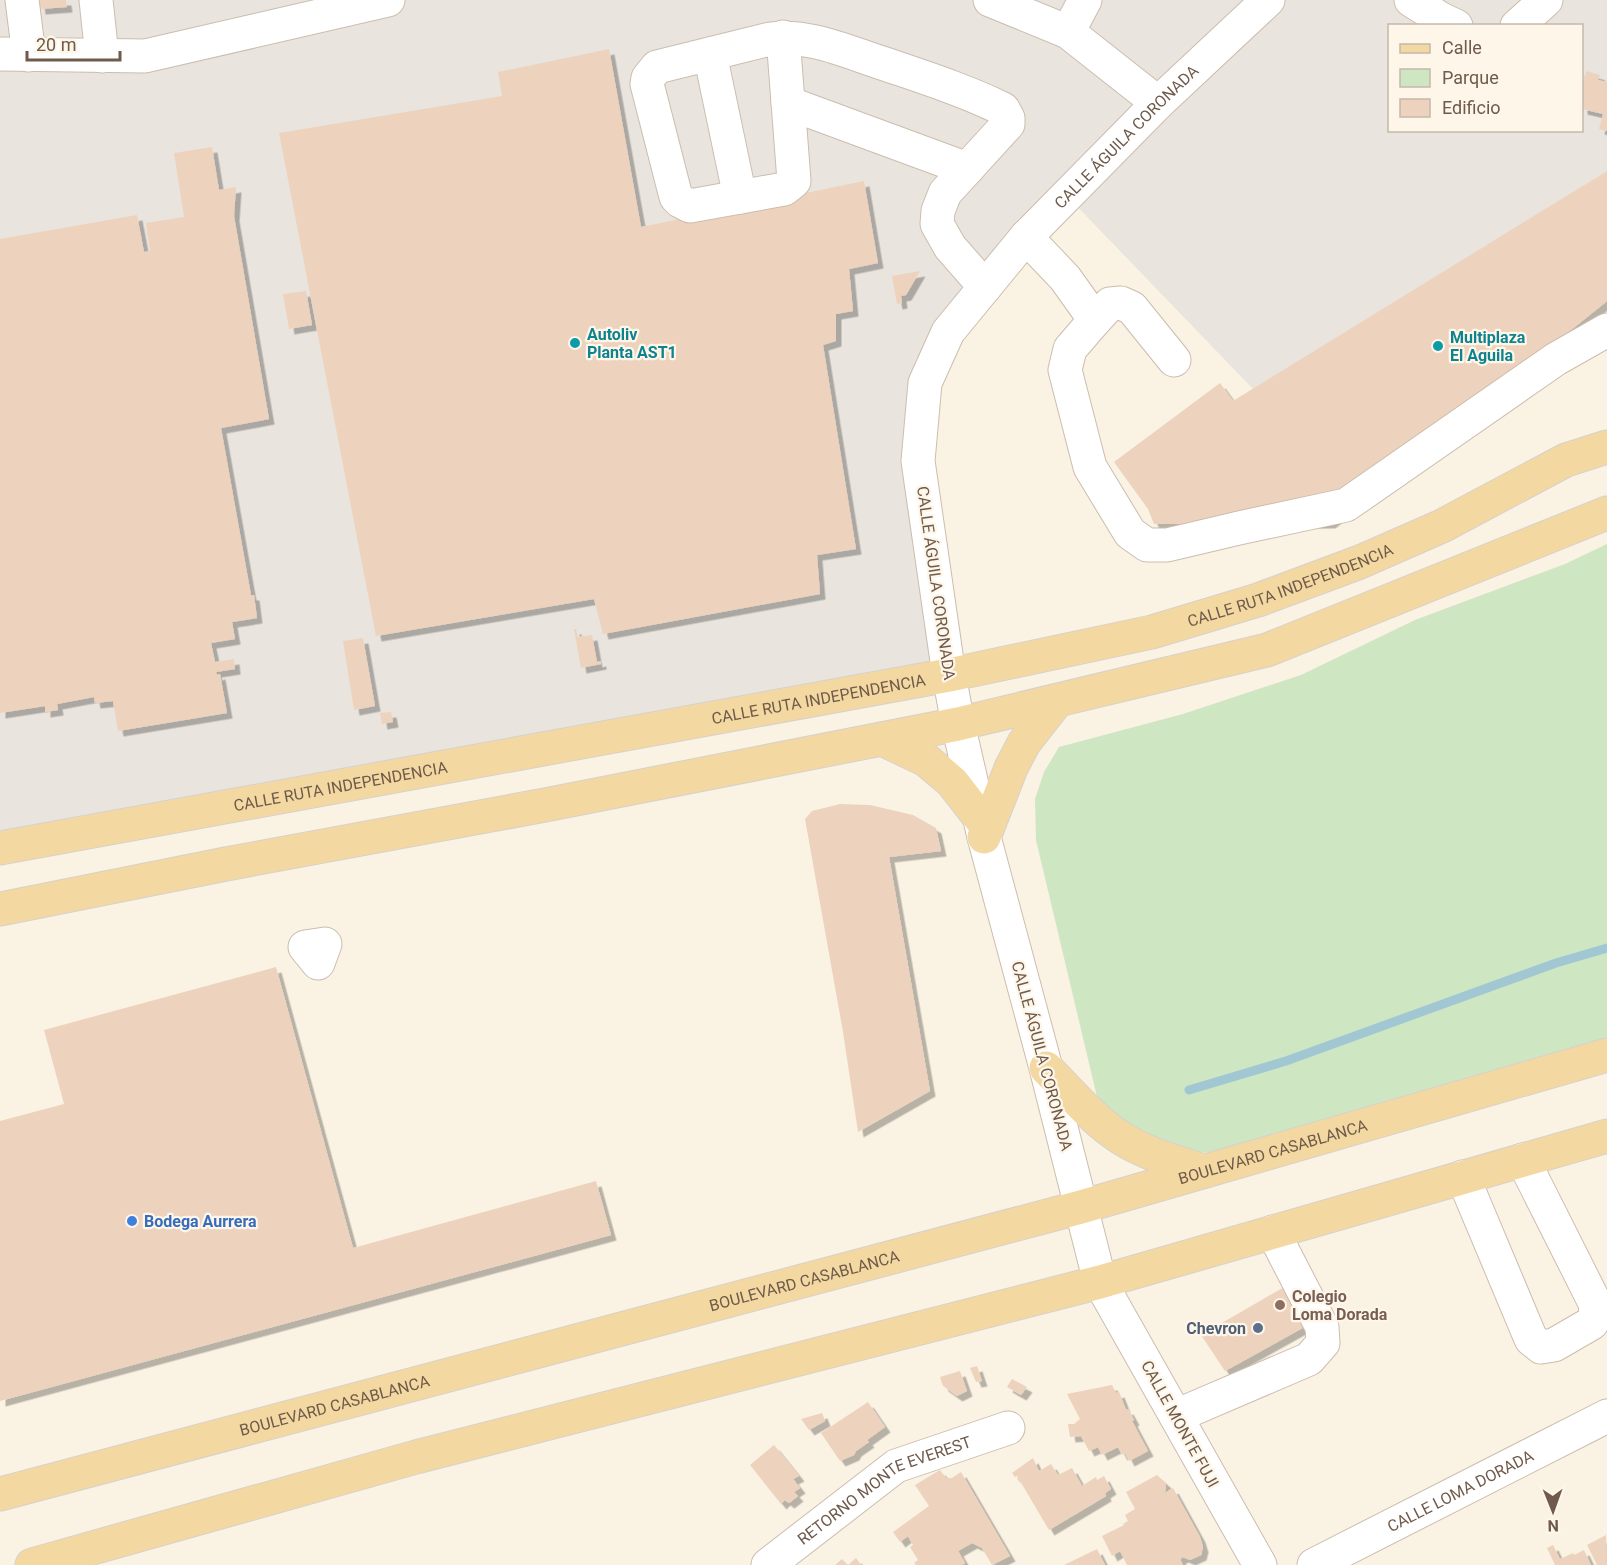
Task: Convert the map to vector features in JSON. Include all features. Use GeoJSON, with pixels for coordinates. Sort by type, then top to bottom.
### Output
{"type":"FeatureCollection","features":[{"type":"Feature","properties":{"kind":"main road","name":"CALLE RUTA INDEPENDENCIA"},"geometry":{"type":"LineString","coordinates":[[0,848],[949,675],[1152,632],[1258,600],[1371,558],[1442,526],[1566,460],[1607,447]]}},
{"type":"Feature","properties":{"kind":"main road"},"geometry":{"type":"LineString","coordinates":[[0,909],[226,864],[754,765],[1056,702],[1267,650],[1607,513]]}},
{"type":"Feature","properties":{"kind":"main road"},"geometry":{"type":"LineString","coordinates":[[982,827],[1024,743],[1056,702]]}},
{"type":"Feature","properties":{"kind":"main road"},"geometry":{"type":"LineString","coordinates":[[882,739],[926,760],[952,782],[982,827]]}},
{"type":"Feature","properties":{"kind":"main road","name":"BOULEVARD CASABLANCA"},"geometry":{"type":"LineString","coordinates":[[0,1494],[1081,1207],[1607,1055]]}},
{"type":"Feature","properties":{"kind":"main road"},"geometry":{"type":"LineString","coordinates":[[1046,1068],[1092,1114],[1122,1138],[1162,1157],[1204,1171]]}},
{"type":"Feature","properties":{"kind":"main road"},"geometry":{"type":"LineString","coordinates":[[43,1564],[416,1457],[1100,1282],[1607,1136]]}},
{"type":"Feature","properties":{"kind":"street"},"geometry":{"type":"LineString","coordinates":[[22,0],[14,55],[102,56],[145,56],[388,0]]}},
{"type":"Feature","properties":{"kind":"street"},"geometry":{"type":"LineString","coordinates":[[96,0],[102,56]]}},
{"type":"Feature","properties":{"kind":"street"},"geometry":{"type":"LineString","coordinates":[[990,0],[1068,32],[1158,104]]}},
{"type":"Feature","properties":{"kind":"street"},"geometry":{"type":"LineString","coordinates":[[1068,32],[1085,0]]}},
{"type":"Feature","properties":{"kind":"street","name":"CALLE ÁGUILA CORONADA"},"geometry":{"type":"LineString","coordinates":[[1100,1282],[982,827],[958,724],[918,461],[925,383],[948,332],[1026,237],[1158,104],[1268,0]]}},
{"type":"Feature","properties":{"kind":"street"},"geometry":{"type":"LineString","coordinates":[[1412,0],[1452,24]]}},
{"type":"Feature","properties":{"kind":"street"},"geometry":{"type":"LineString","coordinates":[[1519,24],[1546,0]]}},
{"type":"Feature","properties":{"kind":"street"},"geometry":{"type":"LineString","coordinates":[[783,37],[794,181],[784,189],[690,206],[676,197],[647,84],[648,78],[657,68],[783,37],[814,40],[963,90],[1003,109],[1008,118],[1008,124],[945,193],[938,211],[937,224],[950,247],[985,287]]}},
{"type":"Feature","properties":{"kind":"street"},"geometry":{"type":"LineString","coordinates":[[710,54],[740,197]]}},
{"type":"Feature","properties":{"kind":"street"},"geometry":{"type":"LineString","coordinates":[[788,103],[967,169]]}},
{"type":"Feature","properties":{"kind":"street"},"geometry":{"type":"LineString","coordinates":[[1026,237],[1065,278],[1095,320]]}},
{"type":"Feature","properties":{"kind":"street"},"geometry":{"type":"LineString","coordinates":[[1174,360],[1132,308],[1121,303],[1110,304],[1070,349],[1065,370],[1090,467],[1130,533],[1147,545],[1167,545],[1346,505],[1556,359],[1607,330]]}},
{"type":"Feature","properties":{"kind":"street"},"geometry":{"type":"LineString","coordinates":[[1463,1177],[1531,1339],[1541,1347],[1554,1345],[1592,1323],[1596,1315],[1595,1303],[1523,1160]]}},
{"type":"Feature","properties":{"kind":"street"},"geometry":{"type":"LineString","coordinates":[[1176,1416],[1309,1359],[1323,1343],[1322,1327],[1273,1232]]}},
{"type":"Feature","properties":{"kind":"street","name":"CALLE MONTE FUJI"},"geometry":{"type":"LineString","coordinates":[[1100,1282],[1260,1565]]}},
{"type":"Feature","properties":{"kind":"street","name":"CALLE LOMA DORADA"},"geometry":{"type":"LineString","coordinates":[[1314,1565],[1607,1416]]}},
{"type":"Feature","properties":{"kind":"street","name":"RETORNO MONTE EVEREST"},"geometry":{"type":"LineString","coordinates":[[768,1565],[896,1466],[1008,1428]]}},
{"type":"Feature","properties":{"kind":"shaded area"},"geometry":{"type":"Polygon","coordinates":[[[0,0],[1607,0],[1607,171],[1254,390],[1067,196],[925,383],[949,675],[0,848],[0,0]]]}},
{"type":"Feature","properties":{"kind":"green space"},"geometry":{"type":"Polygon","coordinates":[[[1607,544],[1607,1041],[1210,1152],[1185,1154],[1154,1148],[1098,1101],[1036,840],[1035,799],[1044,772],[1059,747],[1183,714],[1301,675],[1415,620],[1565,564],[1607,544]]]}},
{"type":"Feature","properties":{"kind":"building"},"geometry":{"type":"Polygon","coordinates":[[[39,0],[66,0],[67,7],[40,9],[39,0]]]}},
{"type":"Feature","properties":{"kind":"building","name":"Autoliv Planta AST1"},"geometry":{"type":"Polygon","coordinates":[[[609,49],[641,227],[864,181],[878,263],[849,269],[853,311],[836,314],[836,341],[823,345],[856,549],[817,555],[820,594],[603,634],[594,599],[376,636],[279,133],[502,96],[498,72],[609,49]]]}},
{"type":"Feature","properties":{"kind":"building"},"geometry":{"type":"Polygon","coordinates":[[[1586,71],[1600,75],[1598,80],[1607,82],[1607,131],[1599,129],[1603,114],[1583,109],[1583,75],[1585,76],[1586,71]]]}},
{"type":"Feature","properties":{"kind":"building"},"geometry":{"type":"Polygon","coordinates":[[[212,147],[219,190],[236,187],[234,216],[269,419],[221,428],[257,618],[232,622],[235,639],[211,643],[215,662],[234,659],[235,669],[216,672],[217,675],[220,674],[227,713],[118,731],[113,701],[95,703],[94,697],[57,704],[58,710],[45,712],[45,706],[0,713],[0,239],[137,215],[144,252],[150,251],[146,223],[184,217],[174,153],[212,147]]]}},
{"type":"Feature","properties":{"kind":"building","name":"Multiplaza El Aguila"},"geometry":{"type":"Polygon","coordinates":[[[1607,171],[1607,301],[1330,523],[1154,524],[1148,509],[1114,462],[1220,383],[1233,401],[1607,171]]]}},
{"type":"Feature","properties":{"kind":"building"},"geometry":{"type":"Polygon","coordinates":[[[920,271],[906,295],[901,296],[902,303],[897,304],[892,276],[920,271]]]}},
{"type":"Feature","properties":{"kind":"building"},"geometry":{"type":"Polygon","coordinates":[[[306,291],[312,325],[289,329],[283,294],[306,291]]]}},
{"type":"Feature","properties":{"kind":"building"},"geometry":{"type":"Polygon","coordinates":[[[574,629],[578,637],[592,635],[597,662],[601,661],[601,664],[581,668],[574,629]]]}},
{"type":"Feature","properties":{"kind":"building"},"geometry":{"type":"Polygon","coordinates":[[[363,638],[375,706],[354,710],[343,641],[363,638]]]}},
{"type":"Feature","properties":{"kind":"building"},"geometry":{"type":"Polygon","coordinates":[[[391,712],[393,722],[382,724],[380,713],[391,712]]]}},
{"type":"Feature","properties":{"kind":"building"},"geometry":{"type":"Polygon","coordinates":[[[840,804],[870,805],[913,815],[936,828],[941,851],[889,857],[930,1091],[858,1132],[843,1032],[805,819],[812,811],[840,804]]]}},
{"type":"Feature","properties":{"kind":"building"},"geometry":{"type":"Polygon","coordinates":[[[276,967],[353,1248],[596,1181],[611,1235],[0,1401],[0,1121],[64,1104],[44,1030],[276,967]]]}},
{"type":"Feature","properties":{"kind":"building","name":"Chevron"},"geometry":{"type":"Polygon","coordinates":[[[1291,1283],[1315,1321],[1225,1371],[1201,1335],[1291,1283]]]}},
{"type":"Feature","properties":{"kind":"building"},"geometry":{"type":"Polygon","coordinates":[[[977,1366],[982,1381],[976,1382],[970,1368],[977,1366]]]}},
{"type":"Feature","properties":{"kind":"building"},"geometry":{"type":"Polygon","coordinates":[[[960,1371],[967,1391],[957,1396],[943,1386],[940,1377],[960,1371]]]}},
{"type":"Feature","properties":{"kind":"building"},"geometry":{"type":"Polygon","coordinates":[[[1012,1379],[1027,1387],[1021,1395],[1007,1387],[1012,1379]]]}},
{"type":"Feature","properties":{"kind":"building"},"geometry":{"type":"Polygon","coordinates":[[[1112,1385],[1116,1393],[1119,1392],[1148,1451],[1129,1461],[1118,1447],[1102,1455],[1098,1447],[1089,1451],[1081,1436],[1070,1437],[1068,1424],[1074,1424],[1080,1419],[1067,1394],[1112,1385]]]}},
{"type":"Feature","properties":{"kind":"building"},"geometry":{"type":"Polygon","coordinates":[[[868,1402],[885,1427],[867,1440],[869,1442],[854,1455],[840,1461],[821,1433],[868,1402]]]}},
{"type":"Feature","properties":{"kind":"building"},"geometry":{"type":"Polygon","coordinates":[[[822,1413],[825,1421],[809,1430],[801,1419],[822,1413]]]}},
{"type":"Feature","properties":{"kind":"building"},"geometry":{"type":"Polygon","coordinates":[[[774,1445],[799,1476],[793,1479],[800,1488],[794,1492],[798,1496],[789,1503],[785,1500],[781,1504],[750,1465],[774,1445]]]}},
{"type":"Feature","properties":{"kind":"building"},"geometry":{"type":"Polygon","coordinates":[[[1033,1458],[1039,1471],[1051,1464],[1058,1475],[1072,1468],[1082,1486],[1096,1477],[1097,1480],[1104,1476],[1111,1489],[1105,1493],[1106,1496],[1049,1530],[1017,1476],[1015,1477],[1012,1473],[1033,1458]]]}},
{"type":"Feature","properties":{"kind":"building"},"geometry":{"type":"Polygon","coordinates":[[[940,1470],[946,1478],[952,1478],[961,1472],[1010,1556],[992,1565],[982,1548],[972,1543],[958,1551],[965,1563],[962,1565],[916,1565],[914,1563],[918,1560],[910,1547],[913,1545],[908,1536],[900,1542],[893,1532],[929,1506],[915,1485],[940,1470]]]}},
{"type":"Feature","properties":{"kind":"building"},"geometry":{"type":"Polygon","coordinates":[[[1157,1475],[1166,1483],[1165,1493],[1173,1488],[1200,1537],[1203,1547],[1201,1555],[1190,1560],[1183,1557],[1180,1559],[1183,1565],[1127,1565],[1120,1551],[1112,1556],[1102,1536],[1124,1525],[1128,1521],[1125,1515],[1135,1509],[1126,1492],[1157,1475]]]}},
{"type":"Feature","properties":{"kind":"building"},"geometry":{"type":"Polygon","coordinates":[[[1606,1535],[1607,1565],[1597,1565],[1587,1545],[1606,1535]]]}},
{"type":"Feature","properties":{"kind":"building"},"geometry":{"type":"Polygon","coordinates":[[[1553,1545],[1560,1559],[1584,1550],[1591,1565],[1555,1565],[1547,1548],[1553,1545]]]}},
{"type":"Feature","properties":{"kind":"building"},"geometry":{"type":"Polygon","coordinates":[[[1097,1549],[1105,1565],[1064,1565],[1097,1549]]]}},
{"type":"Feature","properties":{"kind":"building"},"geometry":{"type":"Polygon","coordinates":[[[856,1558],[861,1565],[848,1565],[856,1558]]]}},
{"type":"Feature","properties":{"kind":"building"},"geometry":{"type":"Polygon","coordinates":[[[842,1559],[848,1565],[835,1565],[842,1559]]]}},
{"type":"Feature","properties":{"kind":"waterway"},"geometry":{"type":"LineString","coordinates":[[1189,1090],[1286,1061],[1556,963],[1607,948]]}},
{"type":"Feature","properties":{"kind":"place","name":"Autoliv Planta AST1"},"geometry":{"type":"Point","coordinates":[575,343]}},
{"type":"Feature","properties":{"kind":"place","name":"Multiplaza El Aguila"},"geometry":{"type":"Point","coordinates":[1438,346]}},
{"type":"Feature","properties":{"kind":"place","name":"Bodega Aurrera"},"geometry":{"type":"Point","coordinates":[132,1221]}},
{"type":"Feature","properties":{"kind":"place","name":"Colegio Loma Dorada"},"geometry":{"type":"Point","coordinates":[1280,1305]}},
{"type":"Feature","properties":{"kind":"place","name":"Chevron"},"geometry":{"type":"Point","coordinates":[1258,1328]}}]}
